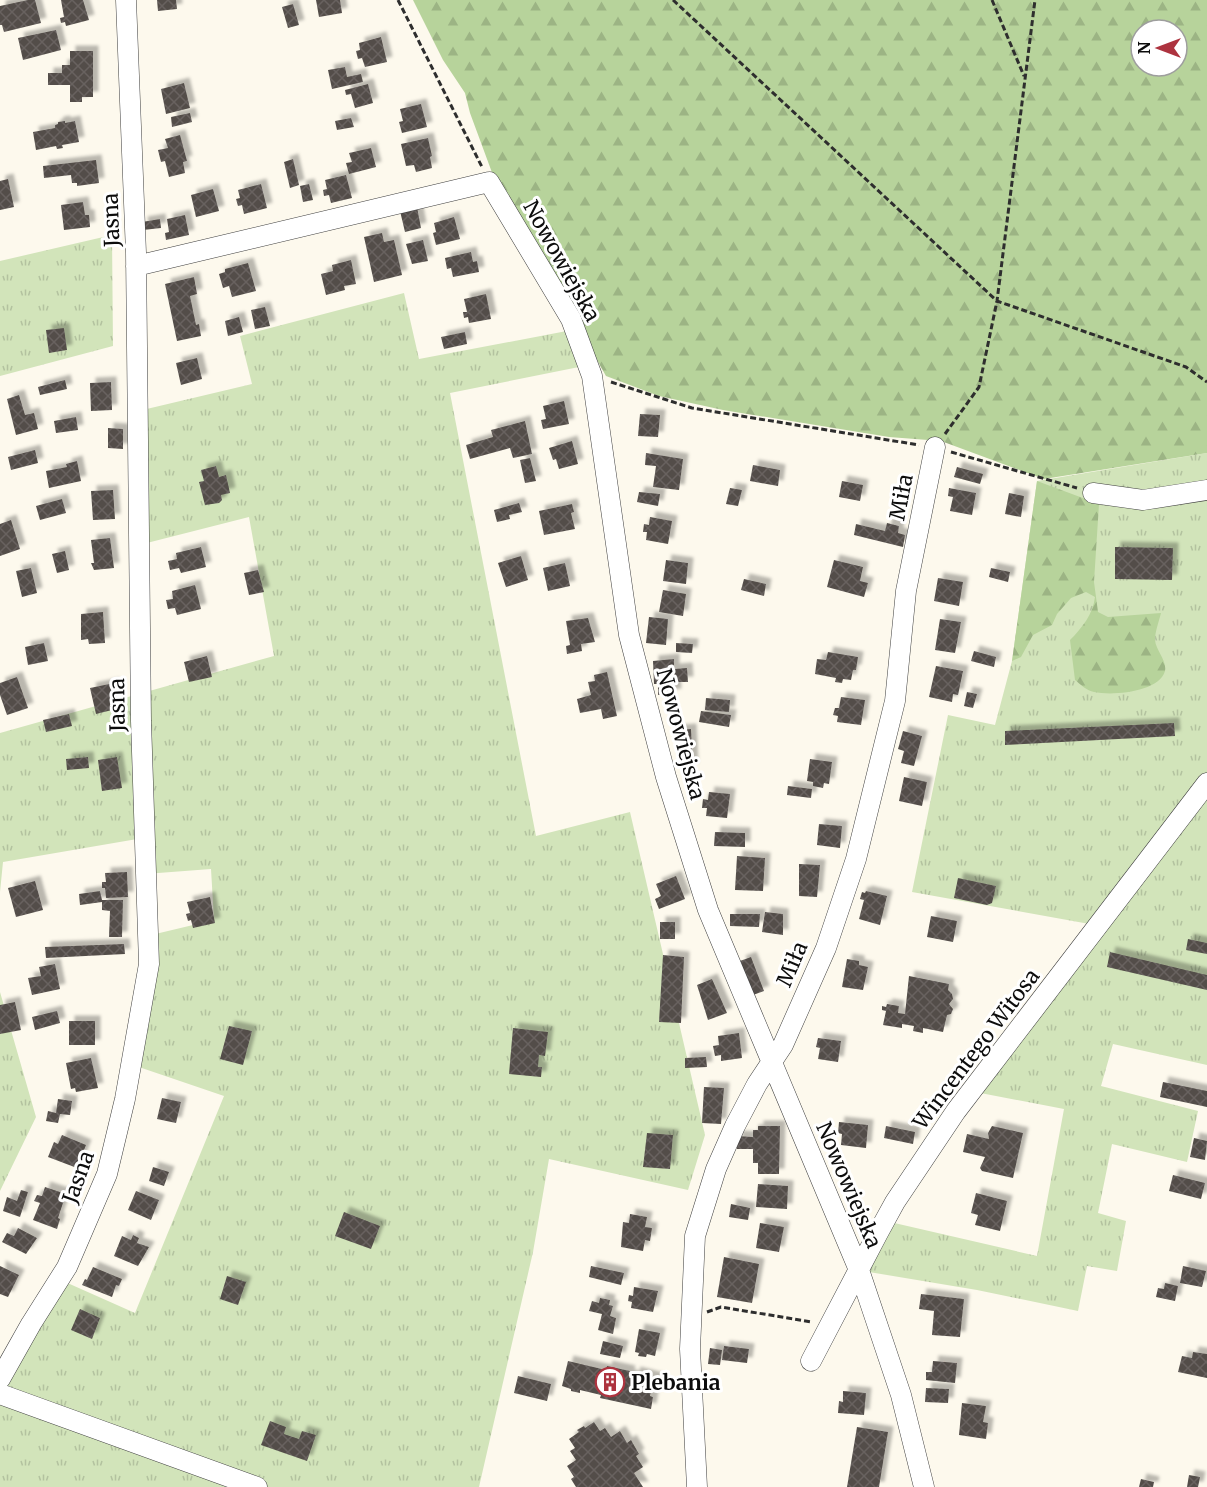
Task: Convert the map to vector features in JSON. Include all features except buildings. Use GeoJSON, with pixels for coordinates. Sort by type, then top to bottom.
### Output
{"type":"FeatureCollection","features":[{"type":"Feature","properties":{"kind":"street","name":"Jasna"},"geometry":{"type":"LineString","coordinates":[[0,1378],[68,1267],[107,1174],[126,1099],[149,964],[141,721],[136,266],[126,0]]}},
{"type":"Feature","properties":{"kind":"street"},"geometry":{"type":"LineString","coordinates":[[136,266],[489,182]]}},
{"type":"Feature","properties":{"kind":"street","name":"Nowowiejska"},"geometry":{"type":"LineString","coordinates":[[489,182],[571,319],[592,376],[629,635],[666,777],[708,910],[859,1270],[901,1395],[924,1487]]}},
{"type":"Feature","properties":{"kind":"street","name":"Miła"},"geometry":{"type":"LineString","coordinates":[[697,1487],[690,1350],[695,1236],[716,1169],[735,1126],[771,1060],[783,1045],[826,948],[856,860],[896,701],[906,591],[935,447]]}},
{"type":"Feature","properties":{"kind":"street"},"geometry":{"type":"LineString","coordinates":[[1093,493],[1143,500],[1207,490]]}},
{"type":"Feature","properties":{"kind":"street","name":"Wincentego Witosa"},"geometry":{"type":"LineString","coordinates":[[811,1361],[896,1203],[956,1111],[1207,783]]}},
{"type":"Feature","properties":{"kind":"street"},"geometry":{"type":"LineString","coordinates":[[0,1394],[257,1487]]}},
{"type":"Feature","properties":{"kind":"path"},"geometry":{"type":"LineString","coordinates":[[398,0],[489,182]]}},
{"type":"Feature","properties":{"kind":"path"},"geometry":{"type":"LineString","coordinates":[[674,0],[997,301],[1186,367],[1207,382]]}},
{"type":"Feature","properties":{"kind":"path"},"geometry":{"type":"LineString","coordinates":[[992,0],[1025,78]]}},
{"type":"Feature","properties":{"kind":"path"},"geometry":{"type":"LineString","coordinates":[[935,447],[978,387],[997,301],[1035,0]]}},
{"type":"Feature","properties":{"kind":"path"},"geometry":{"type":"LineString","coordinates":[[592,376],[692,408],[935,447],[1093,493]]}},
{"type":"Feature","properties":{"kind":"path"},"geometry":{"type":"LineString","coordinates":[[691,1318],[721,1307],[813,1322],[832,1322]]}},
{"type":"Feature","properties":{"kind":"green space"},"geometry":{"type":"Polygon","coordinates":[[[413,0],[1207,0],[1207,453],[1044,479],[941,441],[889,437],[723,410],[659,396],[606,376],[494,178],[465,93],[443,60],[413,0]]]}},
{"type":"Feature","properties":{"kind":"green space"},"geometry":{"type":"Polygon","coordinates":[[[112,235],[113,346],[0,376],[0,261],[112,235]]]}},
{"type":"Feature","properties":{"kind":"green space"},"geometry":{"type":"Polygon","coordinates":[[[404,293],[419,359],[572,330],[584,366],[450,393],[536,836],[630,812],[705,1135],[688,1190],[549,1159],[533,1252],[479,1487],[0,1487],[0,1389],[63,1281],[135,1313],[224,1096],[130,1064],[147,936],[214,920],[211,869],[145,874],[143,838],[3,862],[0,892],[0,733],[274,656],[249,517],[135,546],[134,412],[252,384],[240,336],[404,293]]]}},
{"type":"Feature","properties":{"kind":"green space"},"geometry":{"type":"Polygon","coordinates":[[[1207,453],[1207,1065],[1113,1044],[1101,1086],[1198,1111],[1187,1162],[1112,1144],[1098,1213],[1126,1221],[1117,1271],[1087,1266],[1078,1311],[977,1290],[863,1271],[890,1222],[1037,1256],[1064,1109],[970,1091],[1095,925],[912,892],[948,715],[995,725],[1012,661],[1037,481],[1207,453]]]}},
{"type":"Feature","properties":{"kind":"green space"},"geometry":{"type":"Polygon","coordinates":[[[1037,481],[1099,504],[1094,582],[1098,612],[1108,617],[1161,613],[1155,640],[1165,671],[1154,684],[1123,693],[1102,693],[1089,690],[1075,680],[1070,640],[1083,626],[1092,609],[1095,597],[1086,592],[1071,598],[1057,614],[1052,625],[1033,635],[1021,657],[1012,661],[1037,481]]]}},
{"type":"Feature","properties":{"kind":"green space"},"geometry":{"type":"Polygon","coordinates":[[[0,992],[36,1117],[0,1191],[0,992]]]}},
{"type":"Feature","properties":{"kind":"place","name":"Plebania"},"geometry":{"type":"Point","coordinates":[610,1382]}}]}
